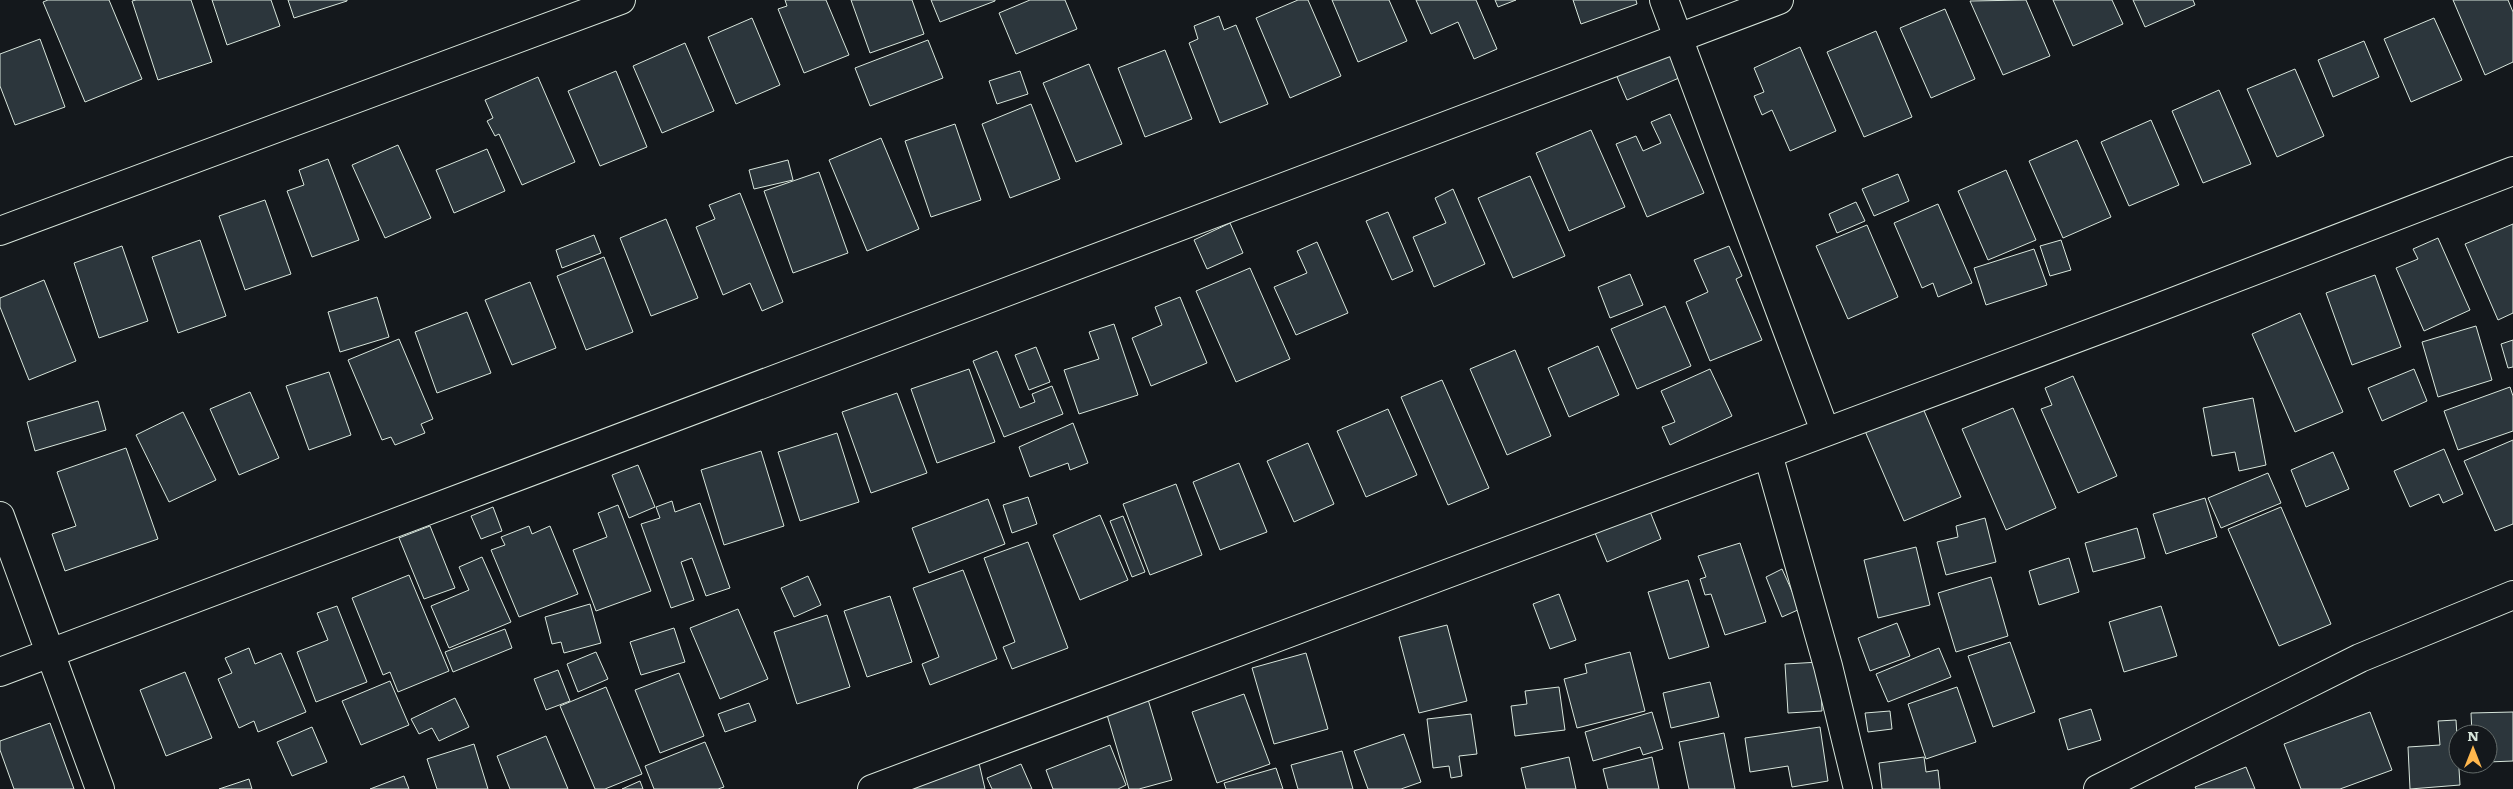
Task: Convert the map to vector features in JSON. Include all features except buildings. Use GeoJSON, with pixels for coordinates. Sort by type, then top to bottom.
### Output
{"type":"FeatureCollection","features":[{"type":"Feature","properties":{"kind":"street"},"geometry":{"type":"LineString","coordinates":[[0,231],[621,0]]}},
{"type":"Feature","properties":{"kind":"street"},"geometry":{"type":"LineString","coordinates":[[1664,0],[1825,431]]}},
{"type":"Feature","properties":{"kind":"street"},"geometry":{"type":"LineString","coordinates":[[0,672],[1779,0]]}},
{"type":"Feature","properties":{"kind":"street"},"geometry":{"type":"LineString","coordinates":[[872,789],[2152,310],[2513,171]]}},
{"type":"Feature","properties":{"kind":"street"},"geometry":{"type":"LineString","coordinates":[[1768,454],[1828,666],[1858,789]]}},
{"type":"Feature","properties":{"kind":"street"},"geometry":{"type":"LineString","coordinates":[[0,516],[52,653],[100,789]]}},
{"type":"Feature","properties":{"kind":"street"},"geometry":{"type":"LineString","coordinates":[[2098,789],[2360,658],[2513,595]]}}]}
